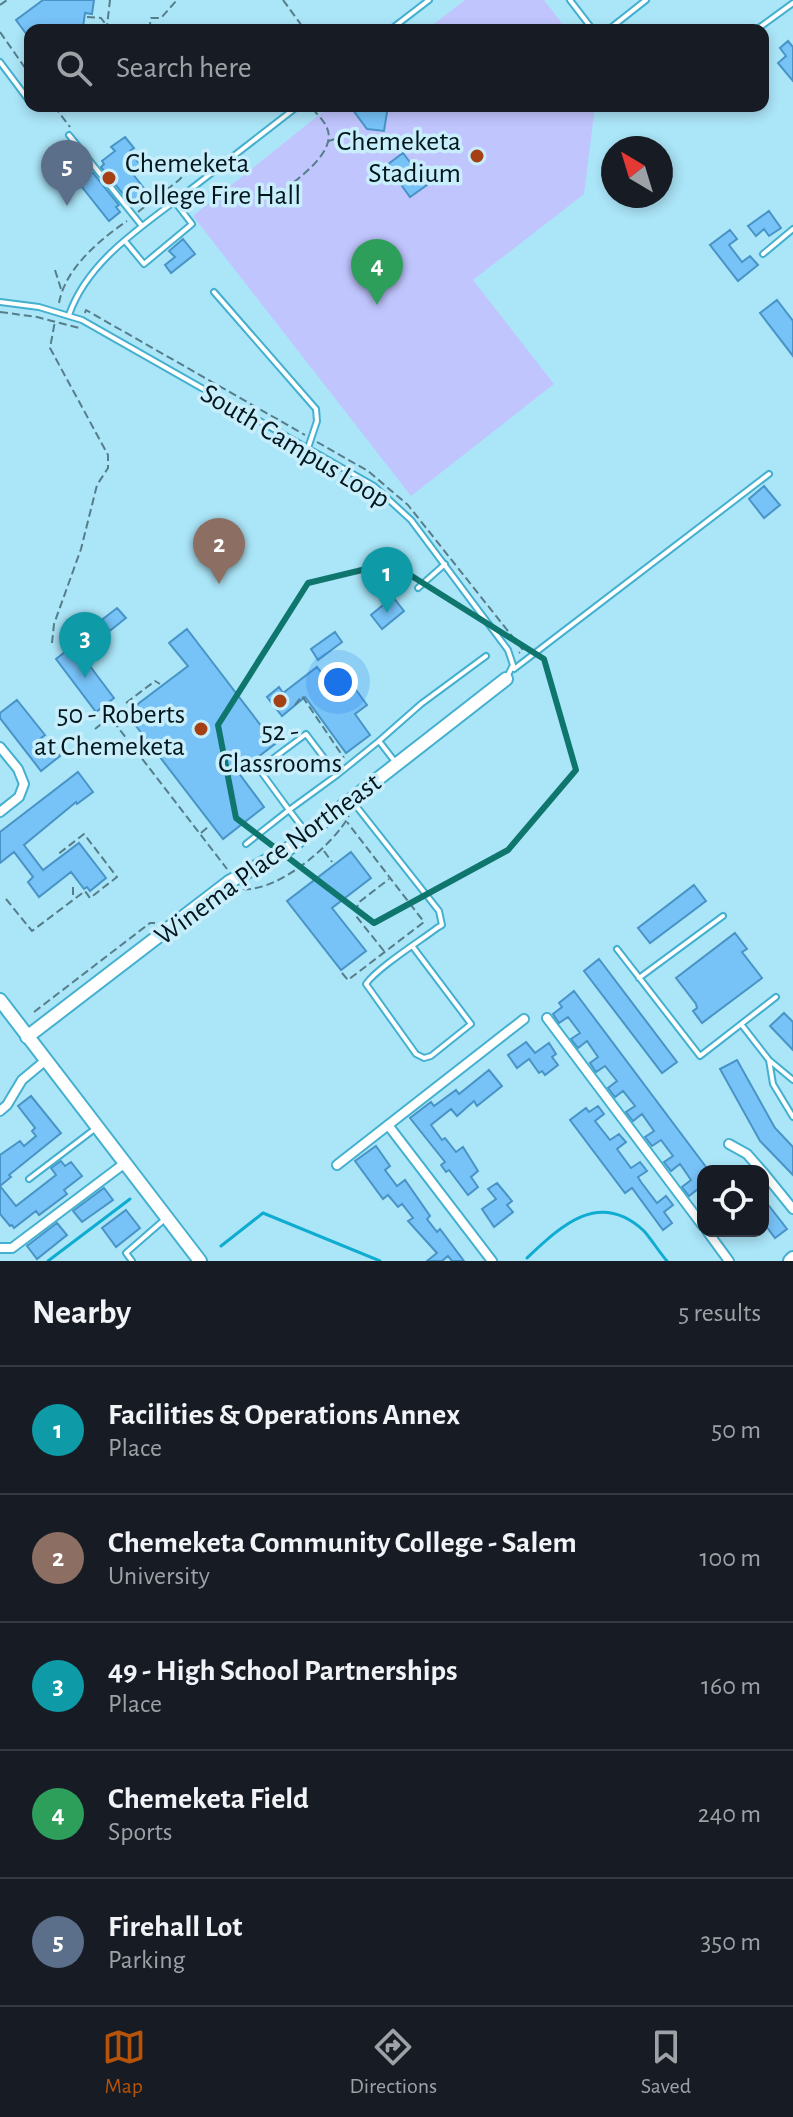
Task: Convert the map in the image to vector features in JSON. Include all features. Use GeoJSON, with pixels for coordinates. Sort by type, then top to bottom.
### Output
{"type":"FeatureCollection","features":[{"type":"Feature","properties":{"kind":"street","name":"Winema Place Northeast"},"geometry":{"type":"LineString","coordinates":[[27,1037],[235,878],[277,857],[308,834],[509,675]]}},
{"type":"Feature","properties":{"kind":"street"},"geometry":{"type":"LineString","coordinates":[[0,747],[18,769],[24,784],[19,797],[0,812]]}},
{"type":"Feature","properties":{"kind":"street"},"geometry":{"type":"LineString","coordinates":[[0,1000],[200,1261]]}},
{"type":"Feature","properties":{"kind":"street"},"geometry":{"type":"LineString","coordinates":[[547,1018],[697,1218]]}},
{"type":"Feature","properties":{"kind":"street"},"geometry":{"type":"LineString","coordinates":[[337,1165],[524,1019]]}},
{"type":"Feature","properties":{"kind":"street"},"geometry":{"type":"LineString","coordinates":[[0,1111],[26,1076],[46,1060]]}},
{"type":"Feature","properties":{"kind":"street"},"geometry":{"type":"LineString","coordinates":[[388,1125],[492,1261]]}},
{"type":"Feature","properties":{"kind":"street"},"geometry":{"type":"LineString","coordinates":[[729,1144],[747,1154],[756,1165]]}},
{"type":"Feature","properties":{"kind":"street"},"geometry":{"type":"LineString","coordinates":[[0,1248],[12,1248],[125,1163]]}},
{"type":"Feature","properties":{"kind":"street"},"geometry":{"type":"LineString","coordinates":[[769,1180],[793,1209]]}},
{"type":"Feature","properties":{"kind":"street"},"geometry":{"type":"LineString","coordinates":[[711,1237],[729,1261]]}},
{"type":"Feature","properties":{"kind":"lane"},"geometry":{"type":"LineString","coordinates":[[398,24],[429,0]]}},
{"type":"Feature","properties":{"kind":"lane"},"geometry":{"type":"LineString","coordinates":[[570,0],[588,24]]}},
{"type":"Feature","properties":{"kind":"lane"},"geometry":{"type":"LineString","coordinates":[[616,24],[646,0]]}},
{"type":"Feature","properties":{"kind":"lane"},"geometry":{"type":"LineString","coordinates":[[764,24],[793,3]]}},
{"type":"Feature","properties":{"kind":"lane"},"geometry":{"type":"LineString","coordinates":[[0,62],[24,94]]}},
{"type":"Feature","properties":{"kind":"lane"},"geometry":{"type":"LineString","coordinates":[[69,315],[78,293],[90,276],[125,241],[290,112]]}},
{"type":"Feature","properties":{"kind":"lane"},"geometry":{"type":"LineString","coordinates":[[72,134],[142,226]]}},
{"type":"Feature","properties":{"kind":"lane"},"geometry":{"type":"LineString","coordinates":[[125,241],[144,264],[192,224],[175,202]]}},
{"type":"Feature","properties":{"kind":"lane"},"geometry":{"type":"LineString","coordinates":[[763,254],[793,229]]}},
{"type":"Feature","properties":{"kind":"lane"},"geometry":{"type":"LineString","coordinates":[[214,292],[316,409],[317,421],[308,448]]}},
{"type":"Feature","properties":{"kind":"lane","name":"South Campus Loop"},"geometry":{"type":"LineString","coordinates":[[0,302],[57,312],[82,320],[374,486],[403,511],[513,658]]}},
{"type":"Feature","properties":{"kind":"lane"},"geometry":{"type":"LineString","coordinates":[[509,675],[769,474]]}},
{"type":"Feature","properties":{"kind":"lane"},"geometry":{"type":"LineString","coordinates":[[418,588],[445,564]]}},
{"type":"Feature","properties":{"kind":"lane"},"geometry":{"type":"LineString","coordinates":[[246,844],[486,656]]}},
{"type":"Feature","properties":{"kind":"lane"},"geometry":{"type":"LineString","coordinates":[[509,675],[513,658]]}},
{"type":"Feature","properties":{"kind":"lane"},"geometry":{"type":"LineString","coordinates":[[308,834],[259,769],[306,734],[337,775]]}},
{"type":"Feature","properties":{"kind":"lane"},"geometry":{"type":"LineString","coordinates":[[379,741],[396,763]]}},
{"type":"Feature","properties":{"kind":"lane"},"geometry":{"type":"LineString","coordinates":[[352,800],[439,911],[442,925],[369,979],[366,984],[416,1054],[424,1058],[431,1056],[471,1024],[413,947]]}},
{"type":"Feature","properties":{"kind":"lane"},"geometry":{"type":"LineString","coordinates":[[639,978],[723,916]]}},
{"type":"Feature","properties":{"kind":"lane"},"geometry":{"type":"LineString","coordinates":[[617,949],[700,1056],[776,997]]}},
{"type":"Feature","properties":{"kind":"lane"},"geometry":{"type":"LineString","coordinates":[[741,1024],[769,1060],[793,1080]]}},
{"type":"Feature","properties":{"kind":"lane"},"geometry":{"type":"LineString","coordinates":[[769,1060],[773,1084],[793,1117]]}},
{"type":"Feature","properties":{"kind":"lane"},"geometry":{"type":"LineString","coordinates":[[29,1179],[98,1127]]}},
{"type":"Feature","properties":{"kind":"lane"},"geometry":{"type":"LineString","coordinates":[[132,1261],[126,1253],[167,1217]]}},
{"type":"Feature","properties":{"kind":"path"},"geometry":{"type":"LineString","coordinates":[[0,5],[7,0]]}},
{"type":"Feature","properties":{"kind":"path"},"geometry":{"type":"LineString","coordinates":[[107,24],[110,0]]}},
{"type":"Feature","properties":{"kind":"path"},"geometry":{"type":"LineString","coordinates":[[150,24],[151,18],[161,18],[177,0]]}},
{"type":"Feature","properties":{"kind":"path"},"geometry":{"type":"LineString","coordinates":[[283,0],[301,24]]}},
{"type":"Feature","properties":{"kind":"path"},"geometry":{"type":"LineString","coordinates":[[87,17],[101,18],[106,24]]}},
{"type":"Feature","properties":{"kind":"path"},"geometry":{"type":"LineString","coordinates":[[0,32],[24,66]]}},
{"type":"Feature","properties":{"kind":"path"},"geometry":{"type":"LineString","coordinates":[[58,112],[72,134]]}},
{"type":"Feature","properties":{"kind":"path"},"geometry":{"type":"LineString","coordinates":[[294,182],[314,166],[328,141],[328,129],[315,112]]}},
{"type":"Feature","properties":{"kind":"path"},"geometry":{"type":"LineString","coordinates":[[328,141],[352,133]]}},
{"type":"Feature","properties":{"kind":"path"},"geometry":{"type":"LineString","coordinates":[[61,290],[98,242],[179,180],[192,166]]}},
{"type":"Feature","properties":{"kind":"path"},"geometry":{"type":"LineString","coordinates":[[52,643],[54,624],[81,549],[97,485],[108,468],[108,455],[50,348],[61,290],[55,270]]}},
{"type":"Feature","properties":{"kind":"path"},"geometry":{"type":"LineString","coordinates":[[0,312],[79,328],[86,310],[368,471],[394,491],[422,520],[523,650],[513,658]]}},
{"type":"Feature","properties":{"kind":"path"},"geometry":{"type":"LineString","coordinates":[[126,703],[155,681],[160,684]]}},
{"type":"Feature","properties":{"kind":"path"},"geometry":{"type":"LineString","coordinates":[[139,694],[142,698]]}},
{"type":"Feature","properties":{"kind":"path"},"geometry":{"type":"LineString","coordinates":[[295,705],[302,696],[327,730],[324,733],[349,765]]}},
{"type":"Feature","properties":{"kind":"path"},"geometry":{"type":"LineString","coordinates":[[135,697],[138,701]]}},
{"type":"Feature","properties":{"kind":"path"},"geometry":{"type":"LineString","coordinates":[[95,729],[110,717],[228,870],[220,876]]}},
{"type":"Feature","properties":{"kind":"path"},"geometry":{"type":"LineString","coordinates":[[235,878],[245,890],[261,887],[323,850],[350,815]]}},
{"type":"Feature","properties":{"kind":"path"},"geometry":{"type":"LineString","coordinates":[[342,973],[348,980],[424,922],[346,821]]}},
{"type":"Feature","properties":{"kind":"path"},"geometry":{"type":"LineString","coordinates":[[200,833],[208,827]]}},
{"type":"Feature","properties":{"kind":"path"},"geometry":{"type":"LineString","coordinates":[[6,899],[32,931],[85,891],[90,898],[117,877],[84,834],[57,855]]}},
{"type":"Feature","properties":{"kind":"path"},"geometry":{"type":"LineString","coordinates":[[323,850],[332,862]]}},
{"type":"Feature","properties":{"kind":"path"},"geometry":{"type":"LineString","coordinates":[[385,952],[356,916],[358,903],[390,878]]}},
{"type":"Feature","properties":{"kind":"path"},"geometry":{"type":"LineString","coordinates":[[73,887],[73,900]]}},
{"type":"Feature","properties":{"kind":"path"},"geometry":{"type":"LineString","coordinates":[[366,889],[370,894]]}},
{"type":"Feature","properties":{"kind":"path"},"geometry":{"type":"LineString","coordinates":[[34,1012],[150,923],[158,923]]}},
{"type":"Feature","properties":{"kind":"highlighted area"},"geometry":{"type":"Polygon","coordinates":[[[391,563],[544,659],[576,770],[508,850],[374,923],[236,818],[218,725],[308,583],[391,563]]]}},
{"type":"Feature","properties":{"kind":"shaded area"},"geometry":{"type":"Polygon","coordinates":[[[465,0],[544,0],[562,24],[434,24],[465,0]]]}},
{"type":"Feature","properties":{"kind":"shaded area"},"geometry":{"type":"Polygon","coordinates":[[[323,112],[594,112],[584,194],[473,280],[554,384],[411,496],[193,216],[323,112]]]}},
{"type":"Feature","properties":{"kind":"building"},"geometry":{"type":"Polygon","coordinates":[[[43,0],[94,0],[92,14],[85,13],[83,24],[24,24],[24,31],[16,20],[43,0]]]}},
{"type":"Feature","properties":{"kind":"building"},"geometry":{"type":"Polygon","coordinates":[[[788,41],[793,47],[793,81],[778,63],[786,56],[780,48],[788,41]]]}},
{"type":"Feature","properties":{"kind":"building"},"geometry":{"type":"Polygon","coordinates":[[[354,112],[387,112],[384,131],[367,129],[354,112]]]}},
{"type":"Feature","properties":{"kind":"building"},"geometry":{"type":"Polygon","coordinates":[[[125,137],[134,148],[130,151],[141,166],[132,173],[147,192],[135,202],[130,196],[127,199],[101,167],[104,164],[102,161],[115,151],[111,147],[125,137]]]}},
{"type":"Feature","properties":{"kind":"building"},"geometry":{"type":"Polygon","coordinates":[[[403,153],[427,185],[410,197],[387,165],[403,153]]]}},
{"type":"Feature","properties":{"kind":"building"},"geometry":{"type":"Polygon","coordinates":[[[93,173],[119,205],[116,207],[120,212],[109,221],[78,182],[93,173]]]}},
{"type":"Feature","properties":{"kind":"building"},"geometry":{"type":"Polygon","coordinates":[[[769,211],[781,228],[769,236],[764,229],[756,236],[748,226],[769,211]]]}},
{"type":"Feature","properties":{"kind":"building"},"geometry":{"type":"Polygon","coordinates":[[[730,230],[737,239],[729,245],[742,262],[750,256],[758,265],[738,281],[710,245],[730,230]]]}},
{"type":"Feature","properties":{"kind":"building"},"geometry":{"type":"Polygon","coordinates":[[[183,239],[195,254],[171,273],[165,265],[175,257],[169,251],[183,239]]]}},
{"type":"Feature","properties":{"kind":"building"},"geometry":{"type":"Polygon","coordinates":[[[777,300],[793,321],[793,356],[760,313],[777,300]]]}},
{"type":"Feature","properties":{"kind":"building"},"geometry":{"type":"Polygon","coordinates":[[[764,486],[780,505],[764,518],[749,499],[764,486]]]}},
{"type":"Feature","properties":{"kind":"building"},"geometry":{"type":"Polygon","coordinates":[[[393,597],[404,611],[382,629],[371,615],[393,597]]]}},
{"type":"Feature","properties":{"kind":"building"},"geometry":{"type":"Polygon","coordinates":[[[117,608],[126,618],[102,637],[94,626],[117,608]]]}},
{"type":"Feature","properties":{"kind":"building","name":"50 - Roberts at Chemeketa"},"geometry":{"type":"Polygon","coordinates":[[[187,629],[275,744],[238,772],[264,807],[223,839],[126,713],[188,666],[169,643],[187,629]]]}},
{"type":"Feature","properties":{"kind":"building"},"geometry":{"type":"Polygon","coordinates":[[[335,632],[342,642],[318,660],[311,649],[335,632]]]}},
{"type":"Feature","properties":{"kind":"building"},"geometry":{"type":"Polygon","coordinates":[[[74,645],[114,698],[96,712],[56,659],[74,645]]]}},
{"type":"Feature","properties":{"kind":"building"},"geometry":{"type":"Polygon","coordinates":[[[317,667],[331,685],[345,675],[367,705],[355,714],[370,735],[346,753],[305,697],[282,716],[267,697],[279,687],[283,693],[317,667]]]}},
{"type":"Feature","properties":{"kind":"building"},"geometry":{"type":"Polygon","coordinates":[[[17,700],[45,735],[40,739],[51,753],[55,750],[60,756],[41,771],[0,718],[0,713],[17,700]]]}},
{"type":"Feature","properties":{"kind":"building"},"geometry":{"type":"Polygon","coordinates":[[[78,772],[93,792],[76,802],[24,845],[43,870],[79,843],[106,878],[90,891],[87,887],[84,889],[71,872],[39,897],[28,882],[33,877],[14,852],[0,863],[0,832],[78,772]]]}},
{"type":"Feature","properties":{"kind":"building"},"geometry":{"type":"Polygon","coordinates":[[[351,852],[371,878],[332,908],[366,951],[341,970],[287,901],[351,852]]]}},
{"type":"Feature","properties":{"kind":"building"},"geometry":{"type":"Polygon","coordinates":[[[694,885],[706,901],[650,943],[638,928],[694,885]]]}},
{"type":"Feature","properties":{"kind":"building"},"geometry":{"type":"Polygon","coordinates":[[[735,933],[747,949],[742,952],[762,978],[702,1023],[693,1011],[697,1008],[696,1004],[676,978],[735,933]]]}},
{"type":"Feature","properties":{"kind":"building"},"geometry":{"type":"Polygon","coordinates":[[[599,959],[677,1062],[662,1073],[584,971],[599,959]]]}},
{"type":"Feature","properties":{"kind":"building"},"geometry":{"type":"Polygon","coordinates":[[[574,991],[704,1165],[697,1165],[697,1190],[689,1196],[682,1187],[691,1180],[680,1164],[671,1171],[664,1162],[673,1156],[661,1140],[652,1146],[645,1137],[654,1131],[642,1114],[633,1121],[626,1112],[635,1106],[623,1091],[615,1097],[608,1088],[617,1081],[605,1066],[596,1072],[590,1063],[598,1057],[587,1041],[578,1048],[571,1039],[580,1033],[568,1017],[559,1023],[553,1014],[562,1007],[559,1003],[574,991]]]}},
{"type":"Feature","properties":{"kind":"building"},"geometry":{"type":"Polygon","coordinates":[[[784,1013],[793,1022],[793,1050],[770,1026],[784,1013]]]}},
{"type":"Feature","properties":{"kind":"building"},"geometry":{"type":"Polygon","coordinates":[[[526,1042],[535,1053],[549,1043],[556,1054],[552,1057],[558,1065],[545,1075],[542,1071],[539,1073],[529,1059],[517,1068],[508,1055],[526,1042]]]}},
{"type":"Feature","properties":{"kind":"building"},"geometry":{"type":"Polygon","coordinates":[[[737,1060],[775,1128],[793,1147],[793,1175],[760,1141],[720,1069],[737,1060]]]}},
{"type":"Feature","properties":{"kind":"building"},"geometry":{"type":"Polygon","coordinates":[[[489,1070],[502,1086],[477,1106],[474,1101],[457,1116],[451,1109],[431,1125],[456,1152],[463,1147],[478,1171],[471,1177],[478,1187],[468,1195],[449,1170],[446,1172],[441,1165],[445,1162],[410,1118],[431,1102],[434,1106],[456,1090],[459,1094],[489,1070]]]}},
{"type":"Feature","properties":{"kind":"building"},"geometry":{"type":"Polygon","coordinates":[[[31,1096],[61,1133],[9,1175],[11,1177],[0,1186],[0,1155],[20,1141],[24,1146],[36,1136],[32,1131],[35,1128],[18,1106],[31,1096]]]}},
{"type":"Feature","properties":{"kind":"building"},"geometry":{"type":"Polygon","coordinates":[[[598,1106],[604,1114],[595,1121],[610,1140],[619,1134],[626,1142],[617,1149],[631,1168],[640,1162],[647,1171],[638,1177],[641,1182],[657,1203],[666,1196],[673,1205],[664,1212],[672,1223],[663,1230],[632,1188],[625,1193],[570,1120],[586,1108],[589,1112],[598,1106]]]}},
{"type":"Feature","properties":{"kind":"building"},"geometry":{"type":"Polygon","coordinates":[[[376,1146],[390,1166],[385,1170],[397,1186],[405,1180],[430,1216],[427,1219],[437,1232],[440,1229],[464,1261],[452,1261],[448,1256],[442,1261],[427,1261],[437,1253],[408,1221],[413,1218],[402,1204],[398,1207],[388,1195],[383,1199],[355,1161],[376,1146]]]}},
{"type":"Feature","properties":{"kind":"building"},"geometry":{"type":"Polygon","coordinates":[[[61,1161],[65,1166],[71,1162],[82,1176],[64,1190],[67,1194],[39,1215],[36,1211],[14,1228],[0,1214],[0,1186],[16,1206],[56,1175],[51,1168],[61,1161]]]}},
{"type":"Feature","properties":{"kind":"building"},"geometry":{"type":"Polygon","coordinates":[[[497,1183],[512,1201],[507,1205],[513,1212],[494,1227],[482,1209],[496,1199],[488,1189],[497,1183]]]}},
{"type":"Feature","properties":{"kind":"building"},"geometry":{"type":"Polygon","coordinates":[[[104,1188],[113,1200],[82,1222],[73,1211],[104,1188]]]}},
{"type":"Feature","properties":{"kind":"building"},"geometry":{"type":"Polygon","coordinates":[[[769,1206],[787,1229],[775,1238],[769,1230],[769,1206]]]}},
{"type":"Feature","properties":{"kind":"building"},"geometry":{"type":"Polygon","coordinates":[[[126,1210],[140,1228],[116,1247],[102,1228],[126,1210]]]}},
{"type":"Feature","properties":{"kind":"building"},"geometry":{"type":"Polygon","coordinates":[[[57,1223],[67,1235],[37,1259],[27,1246],[57,1223]]]}},
{"type":"Feature","properties":{"kind":"waterway"},"geometry":{"type":"LineString","coordinates":[[48,1261],[130,1199]]}},
{"type":"Feature","properties":{"kind":"waterway"},"geometry":{"type":"LineString","coordinates":[[221,1246],[263,1213],[380,1261]]}},
{"type":"Feature","properties":{"kind":"waterway"},"geometry":{"type":"LineString","coordinates":[[527,1258],[567,1224],[596,1213],[612,1213],[644,1231],[667,1261]]}},
{"type":"Feature","properties":{"kind":"place","name":"Chemeketa Stadium"},"geometry":{"type":"Point","coordinates":[477,156]}},
{"type":"Feature","properties":{"kind":"place","name":"Chemeketa College Fire Hall"},"geometry":{"type":"Point","coordinates":[109,178]}},
{"type":"Feature","properties":{"kind":"place","name":"Firehall Lot"},"geometry":{"type":"Point","coordinates":[67,206]}},
{"type":"Feature","properties":{"kind":"place","name":"Chemeketa Field"},"geometry":{"type":"Point","coordinates":[377,305]}},
{"type":"Feature","properties":{"kind":"place","name":"Chemeketa Community College - Salem"},"geometry":{"type":"Point","coordinates":[219,584]}},
{"type":"Feature","properties":{"kind":"place","name":"Facilities & Operations Annex"},"geometry":{"type":"Point","coordinates":[387,613]}},
{"type":"Feature","properties":{"kind":"place","name":"49 - High School Partnerships"},"geometry":{"type":"Point","coordinates":[85,678]}},
{"type":"Feature","properties":{"kind":"place","name":"52 - Classrooms"},"geometry":{"type":"Point","coordinates":[280,701]}},
{"type":"Feature","properties":{"kind":"place","name":"50 - Roberts at Chemeketa"},"geometry":{"type":"Point","coordinates":[201,729]}}]}
